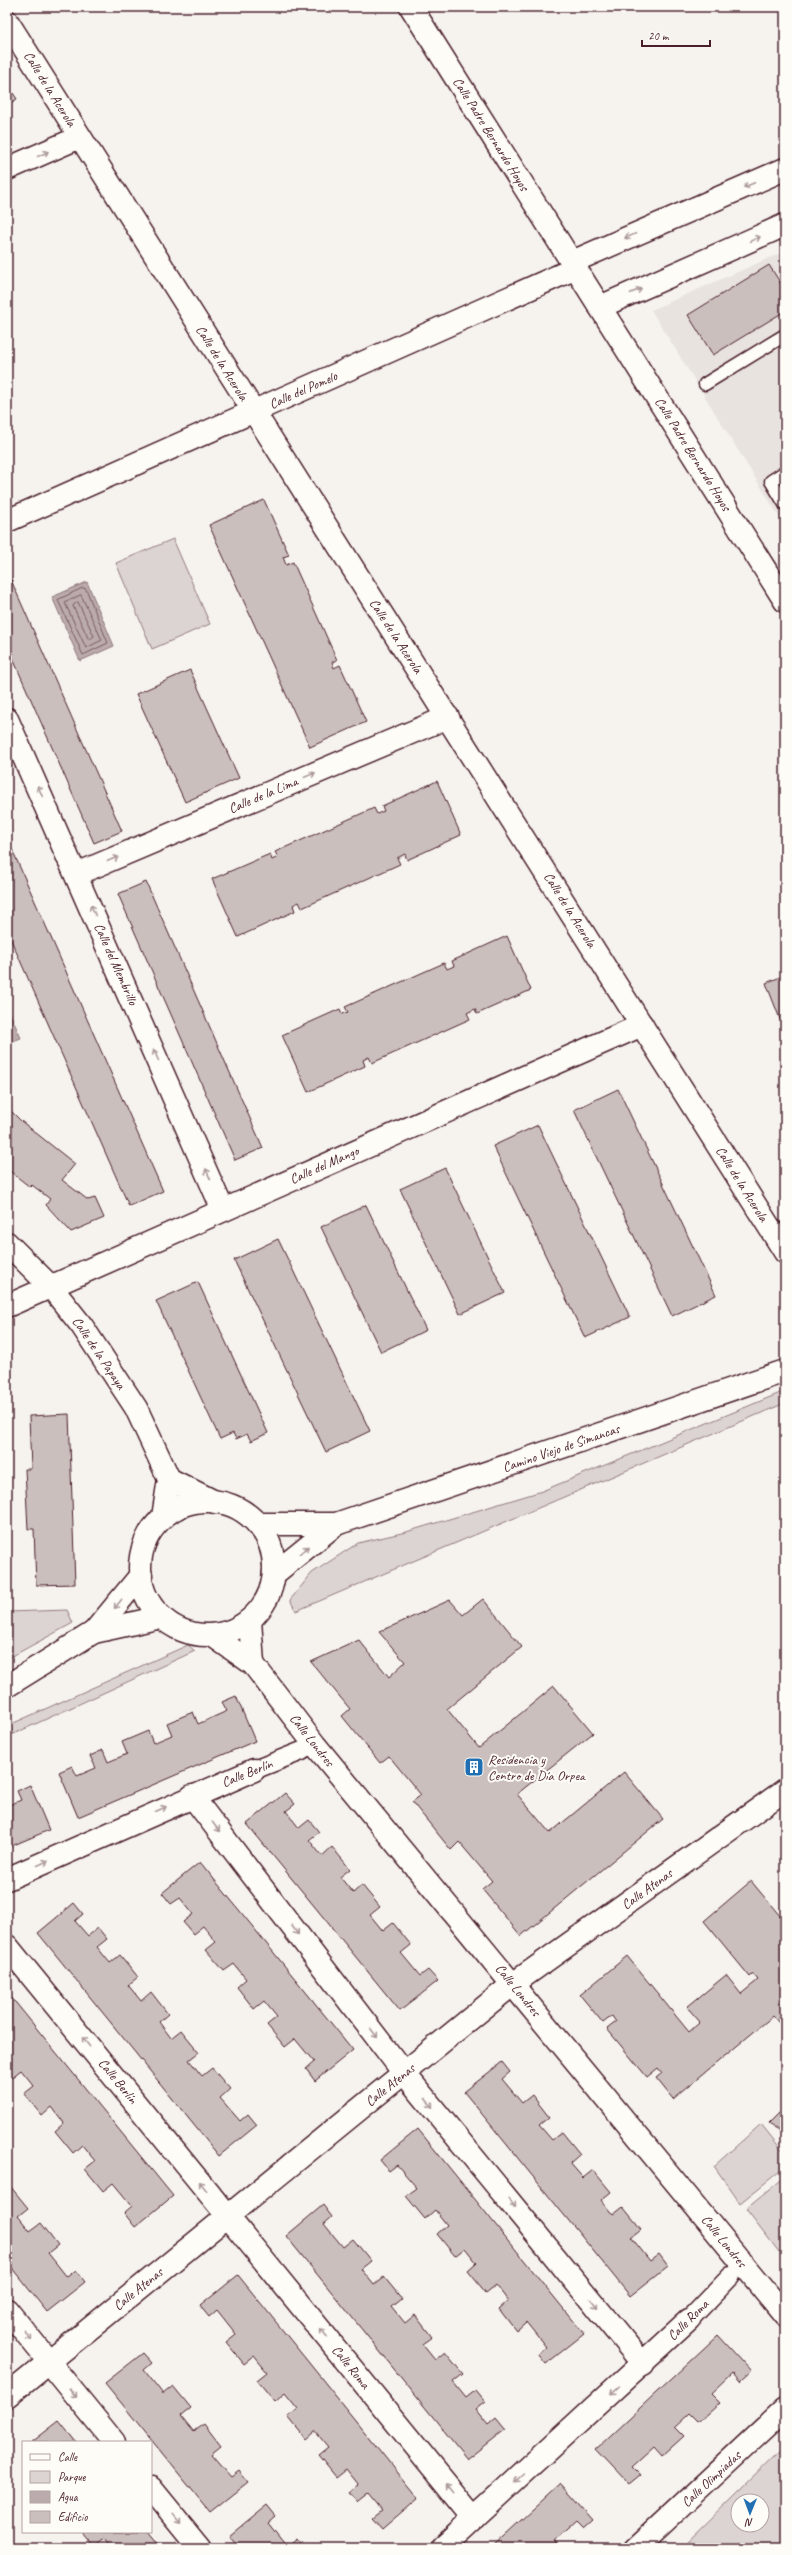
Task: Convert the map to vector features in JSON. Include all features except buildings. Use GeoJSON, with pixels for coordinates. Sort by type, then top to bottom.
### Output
{"type":"FeatureCollection","features":[{"type":"Feature","properties":{"kind":"street","name":"Calle Padre Bernardo Hoyos"},"geometry":{"type":"LineString","coordinates":[[411,7],[785,601]]}},
{"type":"Feature","properties":{"kind":"street","name":"Calle de la Acerola"},"geometry":{"type":"LineString","coordinates":[[7,21],[252,412],[448,717],[785,1252]]}},
{"type":"Feature","properties":{"kind":"street"},"geometry":{"type":"LineString","coordinates":[[7,169],[80,137]]}},
{"type":"Feature","properties":{"kind":"street"},"geometry":{"type":"LineString","coordinates":[[574,265],[785,169]]}},
{"type":"Feature","properties":{"kind":"street"},"geometry":{"type":"LineString","coordinates":[[600,307],[785,225]]}},
{"type":"Feature","properties":{"kind":"street","name":"Calle del Pomelo"},"geometry":{"type":"LineString","coordinates":[[7,520],[252,412],[574,265]]}},
{"type":"Feature","properties":{"kind":"street","name":"Calle de la Lima"},"geometry":{"type":"LineString","coordinates":[[77,874],[448,717]]}},
{"type":"Feature","properties":{"kind":"street","name":"Calle del Membrillo"},"geometry":{"type":"LineString","coordinates":[[7,719],[77,874],[223,1210]]}},
{"type":"Feature","properties":{"kind":"street","name":"Calle del Mango"},"geometry":{"type":"LineString","coordinates":[[7,1306],[642,1025]]}},
{"type":"Feature","properties":{"kind":"street","name":"Calle de la Papaya"},"geometry":{"type":"LineString","coordinates":[[7,1243],[51,1287],[82,1326],[136,1408],[169,1479]]}},
{"type":"Feature","properties":{"kind":"street","name":"Camino Viejo de Simancas"},"geometry":{"type":"LineString","coordinates":[[259,1524],[336,1524],[785,1371]]}},
{"type":"Feature","properties":{"kind":"street"},"geometry":{"type":"LineString","coordinates":[[163,1517],[169,1479],[215,1502],[236,1508],[259,1524],[266,1539],[274,1574],[265,1602],[250,1620],[232,1630],[212,1635],[194,1634],[173,1626],[161,1617],[152,1607],[141,1575],[140,1557],[144,1543],[152,1529],[163,1517],[178,1507],[192,1503],[215,1502]]}},
{"type":"Feature","properties":{"kind":"street","name":"Camino Viejo de Simancas"},"geometry":{"type":"LineString","coordinates":[[274,1574],[336,1524]]}},
{"type":"Feature","properties":{"kind":"street"},"geometry":{"type":"LineString","coordinates":[[7,1686],[94,1632],[141,1575]]}},
{"type":"Feature","properties":{"kind":"street"},"geometry":{"type":"LineString","coordinates":[[94,1632],[161,1617]]}},
{"type":"Feature","properties":{"kind":"street"},"geometry":{"type":"LineString","coordinates":[[250,1620],[253,1664]]}},
{"type":"Feature","properties":{"kind":"street","name":"Calle Londres"},"geometry":{"type":"LineString","coordinates":[[212,1635],[253,1664],[315,1745],[785,2315]]}},
{"type":"Feature","properties":{"kind":"street","name":"Calle Berlín"},"geometry":{"type":"LineString","coordinates":[[7,1878],[192,1796],[302,1750]]}},
{"type":"Feature","properties":{"kind":"street","name":"Calle Atenas"},"geometry":{"type":"LineString","coordinates":[[7,2396],[513,1984],[785,1790]]}},
{"type":"Feature","properties":{"kind":"street"},"geometry":{"type":"LineString","coordinates":[[192,1796],[404,2073],[644,2364]]}},
{"type":"Feature","properties":{"kind":"street","name":"Calle Berlín"},"geometry":{"type":"LineString","coordinates":[[7,1946],[228,2216]]}},
{"type":"Feature","properties":{"kind":"street","name":"Calle Roma"},"geometry":{"type":"LineString","coordinates":[[228,2216],[474,2518]]}},
{"type":"Feature","properties":{"kind":"street","name":"Calle Roma"},"geometry":{"type":"LineString","coordinates":[[441,2548],[644,2364],[731,2276]]}},
{"type":"Feature","properties":{"kind":"street"},"geometry":{"type":"LineString","coordinates":[[7,2310],[113,2441]]}},
{"type":"Feature","properties":{"kind":"street","name":"Calle Olimpiadas"},"geometry":{"type":"LineString","coordinates":[[636,2548],[785,2409]]}},
{"type":"Feature","properties":{"kind":"street"},"geometry":{"type":"LineString","coordinates":[[152,2489],[200,2548]]}},
{"type":"Feature","properties":{"kind":"lane"},"geometry":{"type":"LineString","coordinates":[[705,384],[785,335]]}},
{"type":"Feature","properties":{"kind":"lane"},"geometry":{"type":"LineString","coordinates":[[785,472],[771,481],[785,504]]}},
{"type":"Feature","properties":{"kind":"shaded area"},"geometry":{"type":"Polygon","coordinates":[[[785,251],[785,526],[651,310],[785,251]]]}},
{"type":"Feature","properties":{"kind":"green space"},"geometry":{"type":"Polygon","coordinates":[[[173,539],[210,624],[152,649],[116,563],[173,539]]]}},
{"type":"Feature","properties":{"kind":"green space"},"geometry":{"type":"Polygon","coordinates":[[[785,1391],[785,1403],[296,1611],[290,1600],[312,1573],[358,1543],[406,1532],[542,1491],[785,1391]]]}},
{"type":"Feature","properties":{"kind":"green space"},"geometry":{"type":"Polygon","coordinates":[[[67,1610],[73,1623],[7,1659],[7,1612],[67,1610]]]}},
{"type":"Feature","properties":{"kind":"green space"},"geometry":{"type":"Polygon","coordinates":[[[188,1645],[195,1651],[7,1737],[7,1726],[188,1645]]]}},
{"type":"Feature","properties":{"kind":"green space"},"geometry":{"type":"Polygon","coordinates":[[[761,2124],[785,2154],[785,2167],[740,2203],[714,2166],[761,2124]]]}},
{"type":"Feature","properties":{"kind":"green space"},"geometry":{"type":"Polygon","coordinates":[[[785,2177],[785,2246],[779,2252],[746,2209],[785,2177]]]}},
{"type":"Feature","properties":{"kind":"green space"},"geometry":{"type":"Polygon","coordinates":[[[785,2446],[785,2548],[681,2548],[730,2500],[730,2533],[770,2533],[770,2493],[737,2493],[785,2446]]]}},
{"type":"Feature","properties":{"kind":"water"},"geometry":{"type":"Polygon","coordinates":[[[87,582],[114,646],[80,661],[52,597],[87,582]]]}},
{"type":"Feature","properties":{"kind":"water"},"geometry":{"type":"Polygon","coordinates":[[[7,1007],[21,1038],[13,1041],[7,1040],[7,1007]]]}},
{"type":"Feature","properties":{"kind":"place","name":"Residencia y Centro de Día Orpea"},"geometry":{"type":"Point","coordinates":[474,1767]}}]}
